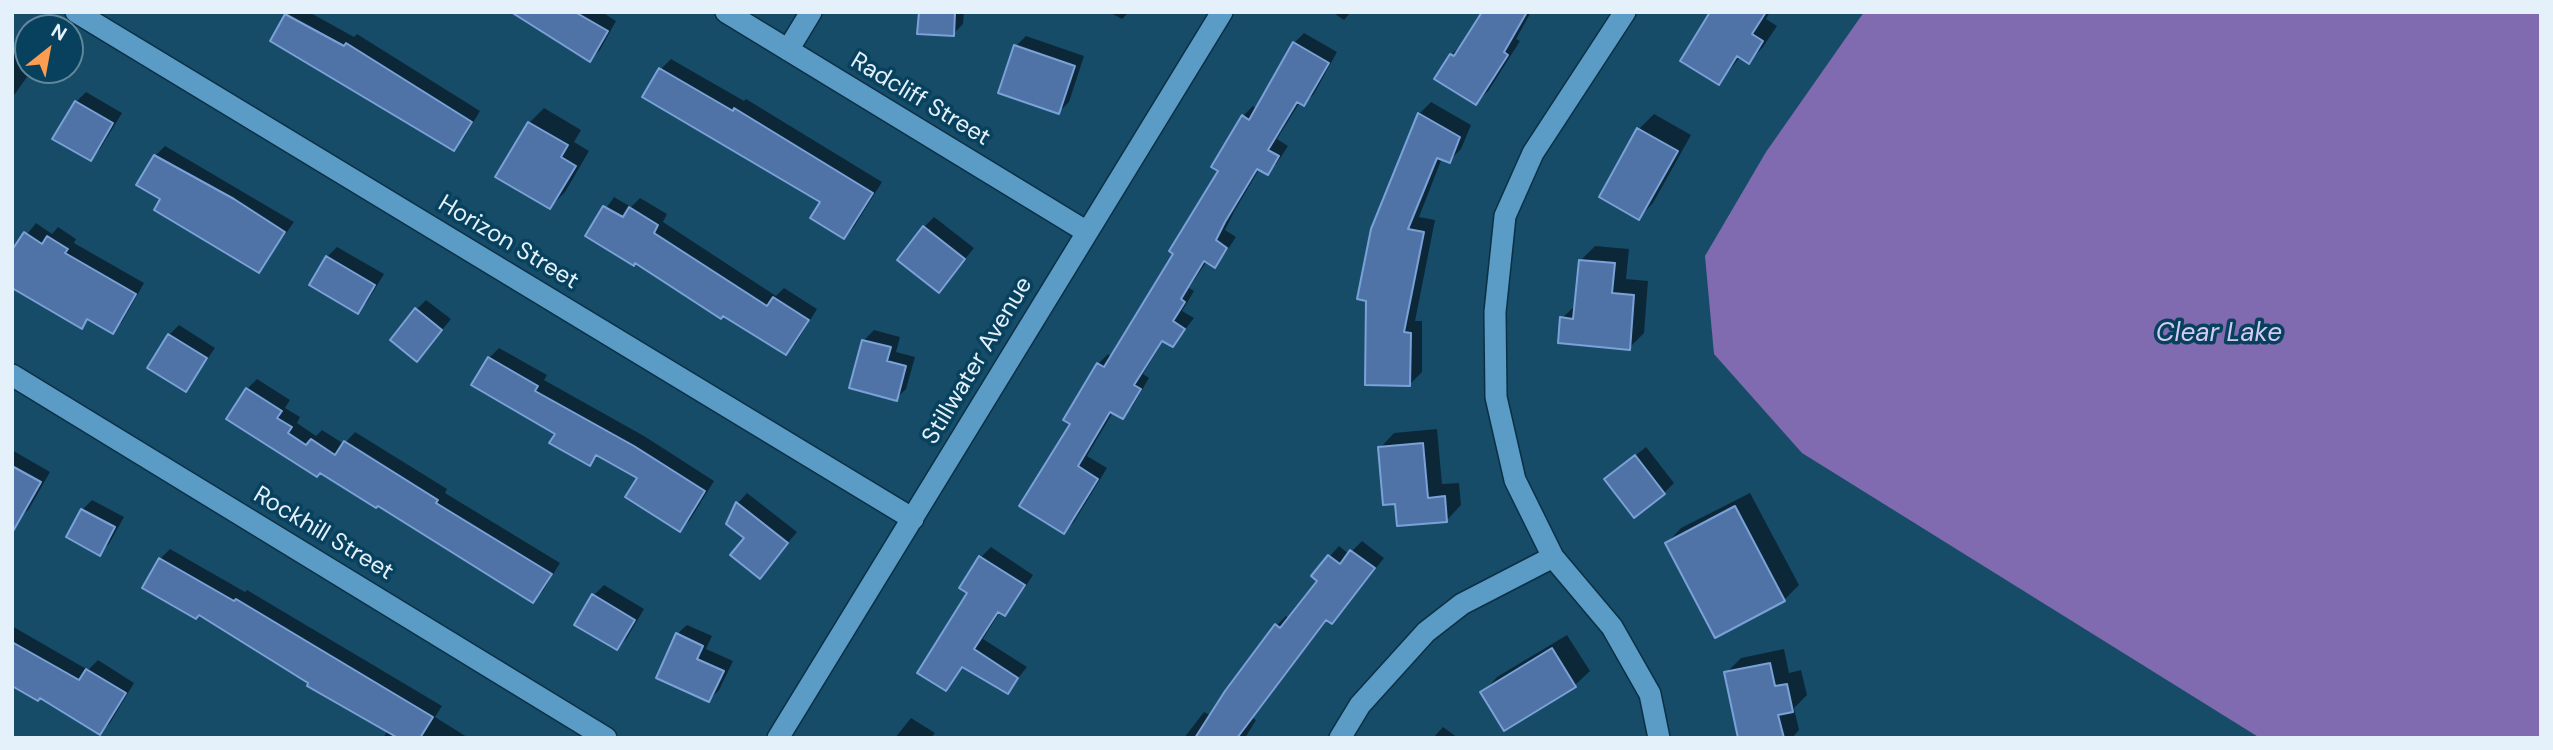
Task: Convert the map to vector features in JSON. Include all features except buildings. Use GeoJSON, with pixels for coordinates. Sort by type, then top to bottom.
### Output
{"type":"FeatureCollection","features":[{"type":"Feature","properties":{"kind":"street","name":"Horizon Street"},"geometry":{"type":"LineString","coordinates":[[76,12],[913,519]]}},
{"type":"Feature","properties":{"kind":"street","name":"Radcliff Street"},"geometry":{"type":"LineString","coordinates":[[726,12],[1087,232]]}},
{"type":"Feature","properties":{"kind":"street"},"geometry":{"type":"LineString","coordinates":[[788,50],[811,12]]}},
{"type":"Feature","properties":{"kind":"street","name":"Stillwater Avenue"},"geometry":{"type":"LineString","coordinates":[[778,738],[1222,12]]}},
{"type":"Feature","properties":{"kind":"street"},"geometry":{"type":"LineString","coordinates":[[1625,12],[1533,153],[1505,216],[1496,312],[1496,397],[1515,480],[1553,557],[1612,627],[1650,694],[1659,738]]}},
{"type":"Feature","properties":{"kind":"street","name":"Rockhill Street"},"geometry":{"type":"LineString","coordinates":[[12,375],[607,738]]}},
{"type":"Feature","properties":{"kind":"street"},"geometry":{"type":"LineString","coordinates":[[1340,738],[1360,705],[1426,632],[1462,604],[1553,557]]}},
{"type":"Feature","properties":{"kind":"water","name":"Clear Lake"},"geometry":{"type":"Polygon","coordinates":[[[1864,12],[2541,12],[2541,738],[2260,738],[1802,453],[1714,354],[1705,256],[1766,152],[1864,12]]]}}]}
